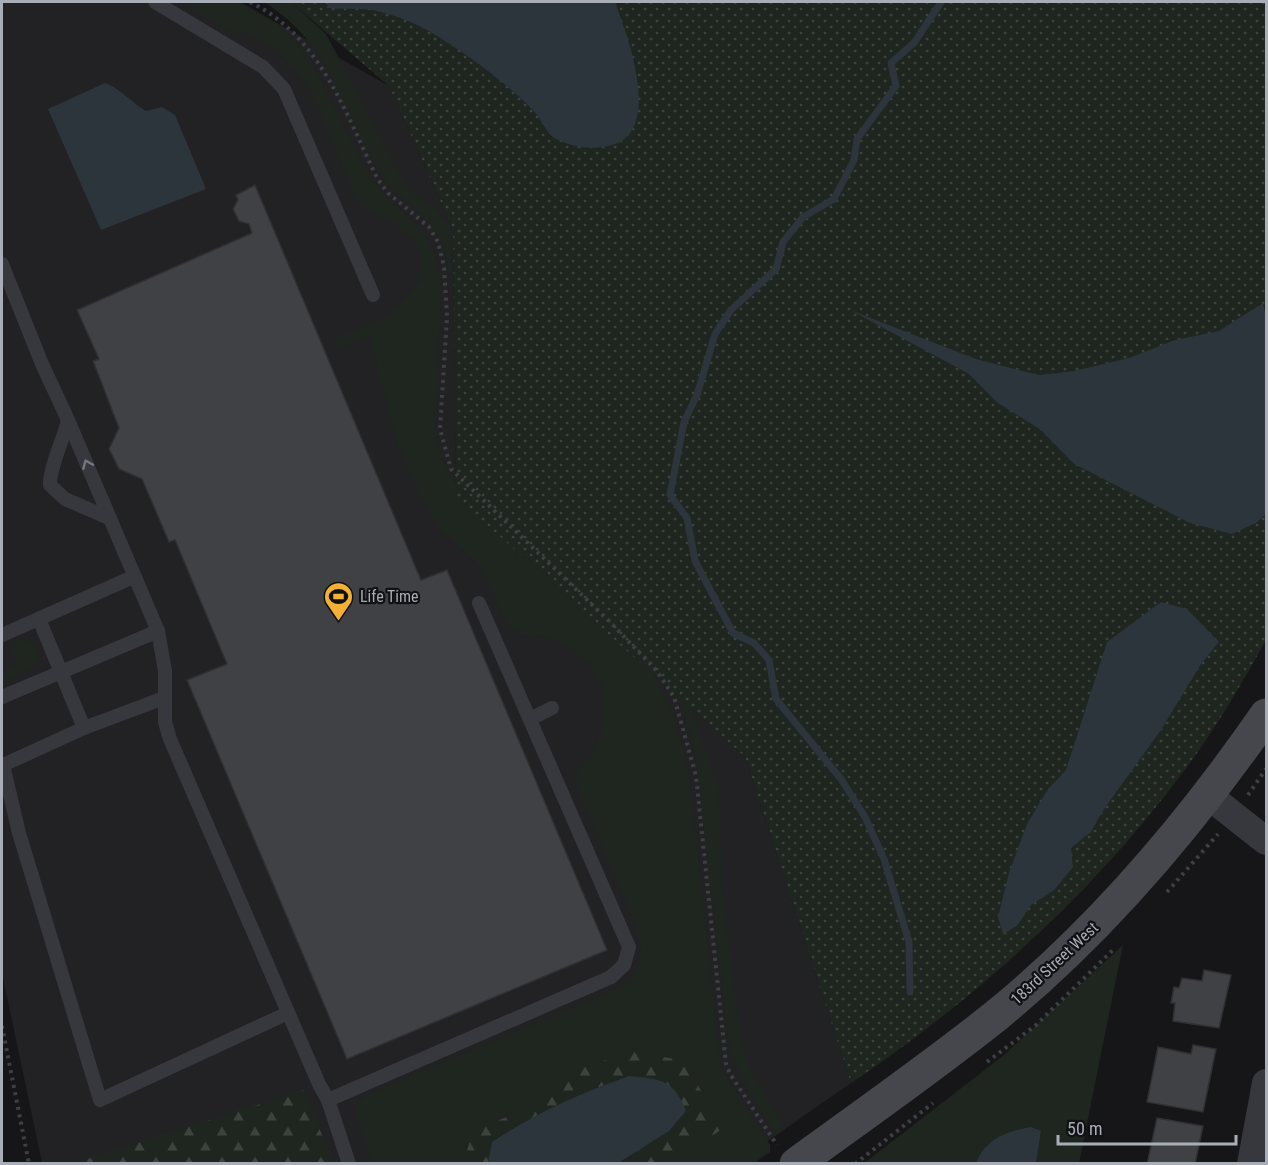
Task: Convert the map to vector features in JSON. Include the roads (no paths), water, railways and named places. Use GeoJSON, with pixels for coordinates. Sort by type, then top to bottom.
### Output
{"type":"FeatureCollection","features":[{"type":"Feature","properties":{"kind":"street","name":"183rd Street West"},"geometry":{"type":"LineString","coordinates":[[789,1159],[932,1065],[1037,979],[1118,902],[1209,796],[1266,715]]}},
{"type":"Feature","properties":{"kind":"street"},"geometry":{"type":"LineString","coordinates":[[1209,796],[1266,841]]}},
{"type":"Feature","properties":{"kind":"street"},"geometry":{"type":"LineString","coordinates":[[1251,1164],[1266,1083]]}},
{"type":"Feature","properties":{"kind":"lane"},"geometry":{"type":"LineString","coordinates":[[155,2],[263,67],[284,89],[373,295]]}},
{"type":"Feature","properties":{"kind":"lane"},"geometry":{"type":"LineString","coordinates":[[2,264],[42,364],[158,631],[165,671],[165,722],[170,739],[328,1100],[349,1164]]}},
{"type":"Feature","properties":{"kind":"lane"},"geometry":{"type":"LineString","coordinates":[[68,420],[60,450],[50,472],[50,485],[65,499],[109,518]]}},
{"type":"Feature","properties":{"kind":"lane"},"geometry":{"type":"LineString","coordinates":[[2,635],[133,577]]}},
{"type":"Feature","properties":{"kind":"lane"},"geometry":{"type":"LineString","coordinates":[[328,1100],[611,977],[624,965],[629,947],[479,603]]}},
{"type":"Feature","properties":{"kind":"lane"},"geometry":{"type":"LineString","coordinates":[[39,619],[84,728]]}},
{"type":"Feature","properties":{"kind":"lane"},"geometry":{"type":"LineString","coordinates":[[2,697],[158,631]]}},
{"type":"Feature","properties":{"kind":"lane"},"geometry":{"type":"LineString","coordinates":[[164,698],[84,728],[3,765],[19,833],[100,1100],[288,1013]]}},
{"type":"Feature","properties":{"kind":"lane"},"geometry":{"type":"LineString","coordinates":[[530,719],[552,708]]}},
{"type":"Feature","properties":{"kind":"waterway"},"geometry":{"type":"LineString","coordinates":[[910,992],[909,942],[884,859],[865,817],[841,779],[776,699],[769,660],[754,643],[733,633],[695,561],[687,518],[670,495],[684,422],[697,395],[715,334],[731,310],[776,269],[783,242],[803,217],[834,199],[854,160],[857,139],[896,86],[891,63],[914,43],[941,2]]}},
{"type":"Feature","properties":{"kind":"place","name":"Life Time"},"geometry":{"type":"Point","coordinates":[339,622]}}]}
